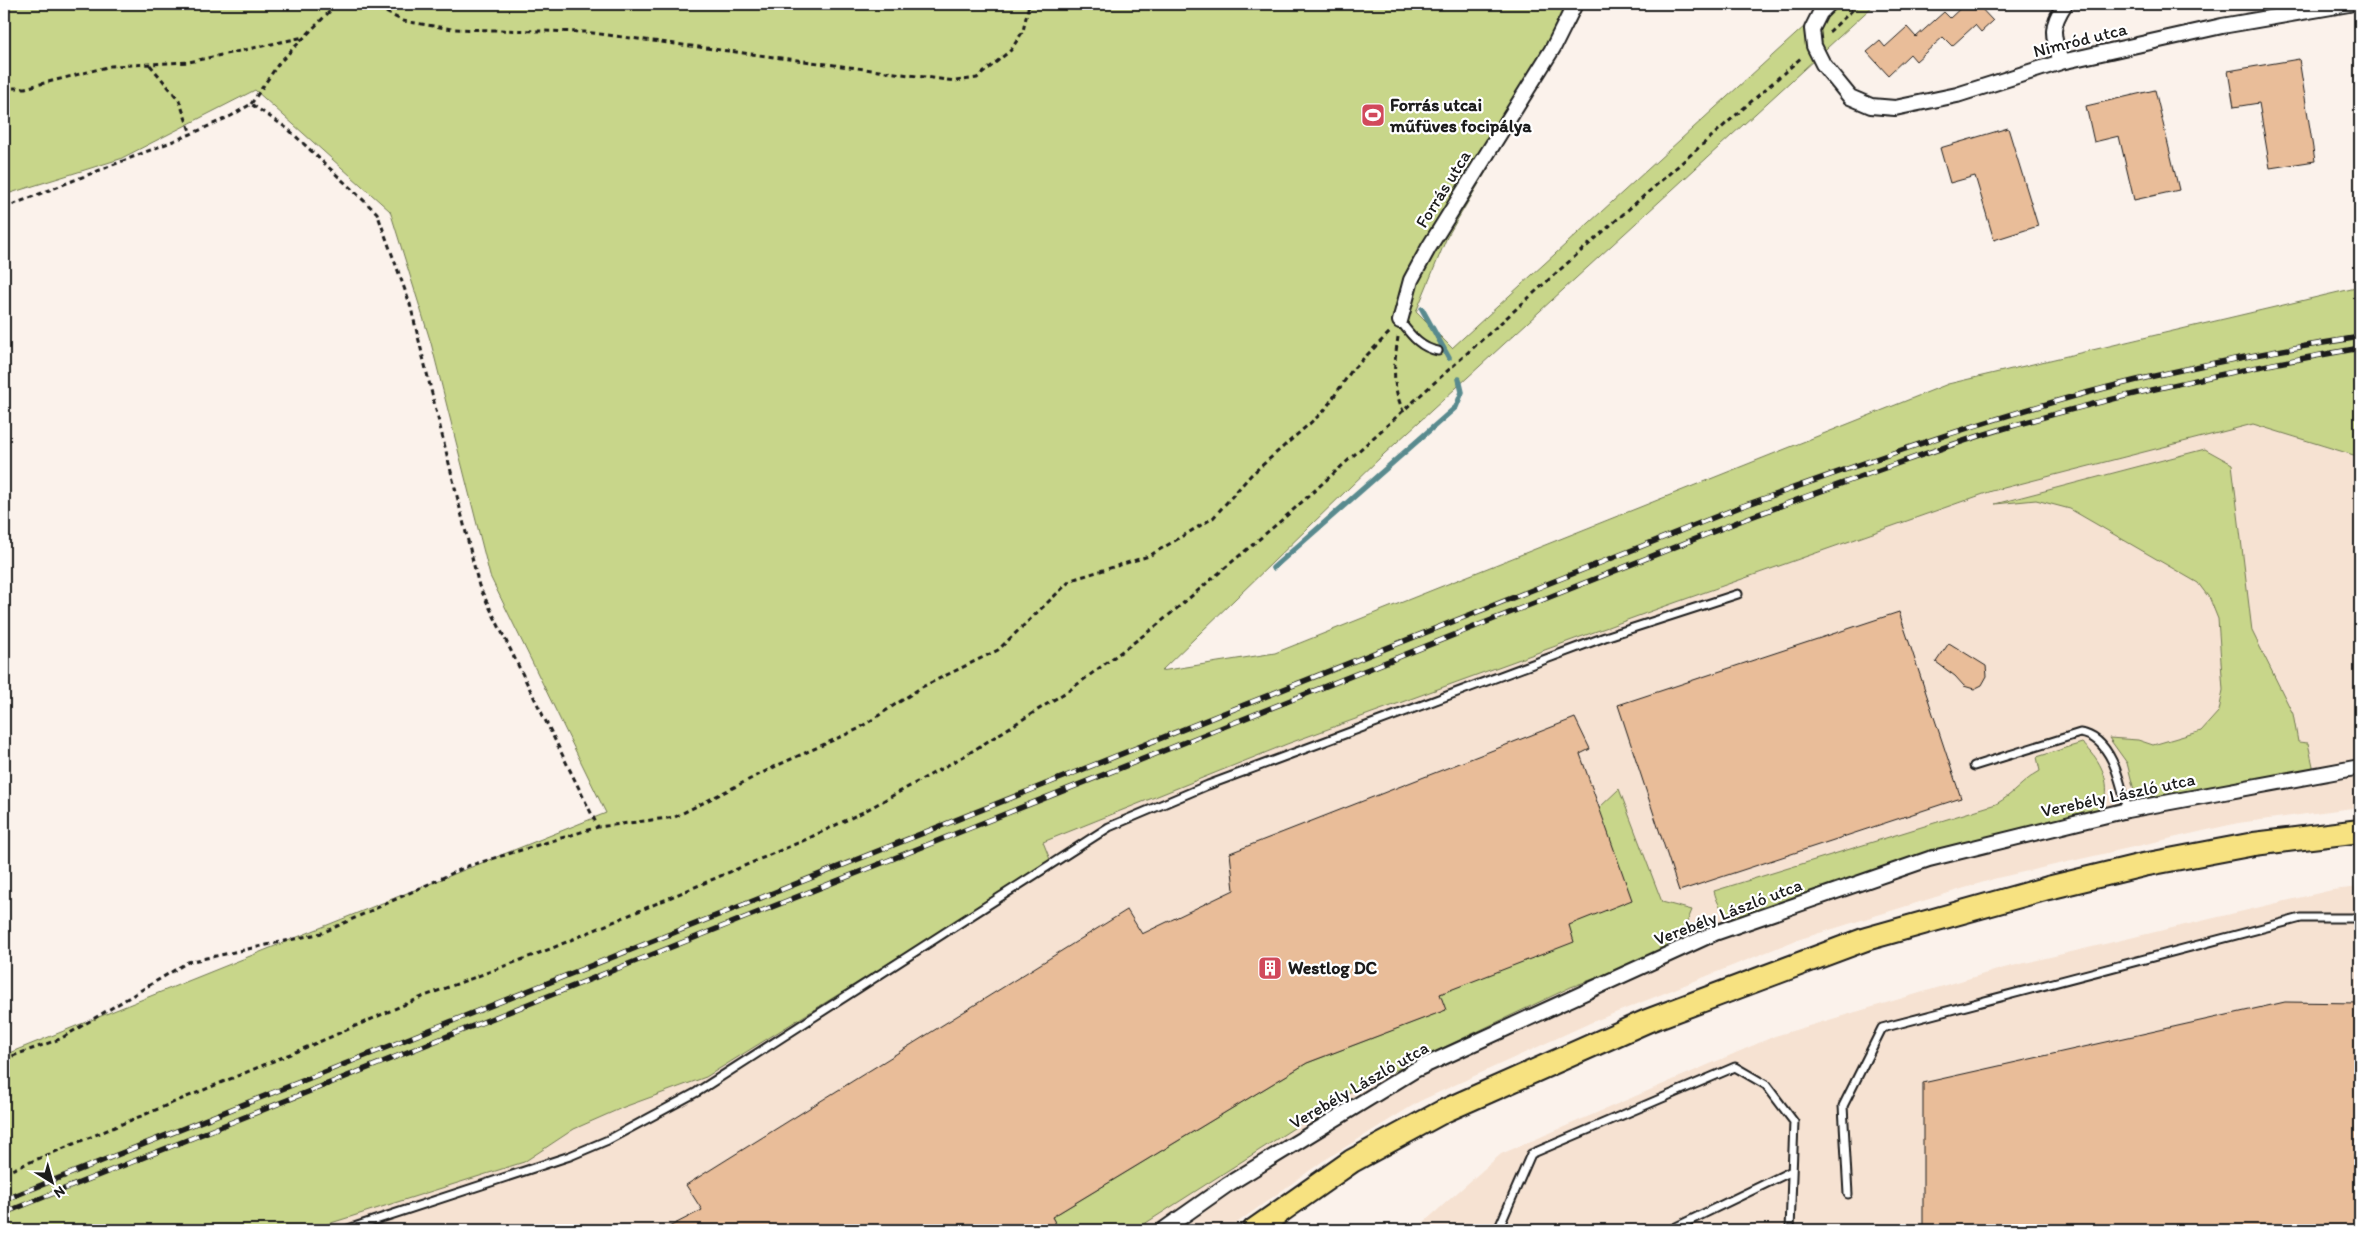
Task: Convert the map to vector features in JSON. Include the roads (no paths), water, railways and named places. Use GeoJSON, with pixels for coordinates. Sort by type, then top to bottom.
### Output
{"type":"FeatureCollection","features":[{"type":"Feature","properties":{"kind":"main road"},"geometry":{"type":"LineString","coordinates":[[1254,1230],[1352,1161],[1444,1111],[1646,1021],[1866,940],[2048,888],[2143,865],[2254,844],[2360,831]]}},
{"type":"Feature","properties":{"kind":"street","name":"Forrás utca"},"geometry":{"type":"LineString","coordinates":[[1400,321],[1411,280],[1428,247],[1553,48],[1575,4]]}},
{"type":"Feature","properties":{"kind":"street","name":"Nimród utca"},"geometry":{"type":"LineString","coordinates":[[1829,4],[1820,13],[1812,29],[1814,46],[1823,64],[1850,97],[1871,106],[1894,108],[1957,95],[2061,62],[2222,26],[2349,4]]}},
{"type":"Feature","properties":{"kind":"street"},"geometry":{"type":"LineString","coordinates":[[2061,62],[2052,34],[2058,14],[2065,4]]}},
{"type":"Feature","properties":{"kind":"street","name":"Verebély László utca"},"geometry":{"type":"LineString","coordinates":[[1163,1230],[1227,1185],[1415,1070],[1715,933],[1929,859],[2127,810],[2360,767]]}},
{"type":"Feature","properties":{"kind":"lane"},"geometry":{"type":"LineString","coordinates":[[1400,321],[1413,338],[1429,349],[1438,351]]}},
{"type":"Feature","properties":{"kind":"lane"},"geometry":{"type":"LineString","coordinates":[[345,1230],[570,1156],[646,1120],[706,1087],[1109,827],[1208,785],[1596,640],[1738,594]]}},
{"type":"Feature","properties":{"kind":"lane"},"geometry":{"type":"LineString","coordinates":[[1974,766],[2080,733],[2088,734],[2105,750],[2115,767],[2127,810]]}},
{"type":"Feature","properties":{"kind":"lane"},"geometry":{"type":"LineString","coordinates":[[1848,1194],[1843,1106],[1882,1028],[2301,918],[2360,918]]}},
{"type":"Feature","properties":{"kind":"lane"},"geometry":{"type":"LineString","coordinates":[[1498,1230],[1531,1154],[1735,1068],[1766,1085],[1794,1122],[1790,1230]]}},
{"type":"Feature","properties":{"kind":"lane"},"geometry":{"type":"LineString","coordinates":[[1670,1230],[1792,1171]]}},
{"type":"Feature","properties":{"kind":"waterway"},"geometry":{"type":"LineString","coordinates":[[1422,309],[1449,358]]}},
{"type":"Feature","properties":{"kind":"waterway"},"geometry":{"type":"LineString","coordinates":[[1273,568],[1456,407],[1462,392],[1459,379]]}},
{"type":"Feature","properties":{"kind":"railway"},"geometry":{"type":"LineString","coordinates":[[4,1200],[1740,507],[1935,439],[2083,394],[2218,362],[2360,337]]}},
{"type":"Feature","properties":{"kind":"railway"},"geometry":{"type":"LineString","coordinates":[[4,1213],[1745,519],[1873,472],[2046,416],[2180,383],[2360,348]]}},
{"type":"Feature","properties":{"kind":"place","name":"Forrás utcai műfüves focipálya"},"geometry":{"type":"Point","coordinates":[1373,115]}},
{"type":"Feature","properties":{"kind":"place","name":"Westlog DC"},"geometry":{"type":"Point","coordinates":[1270,968]}}]}
